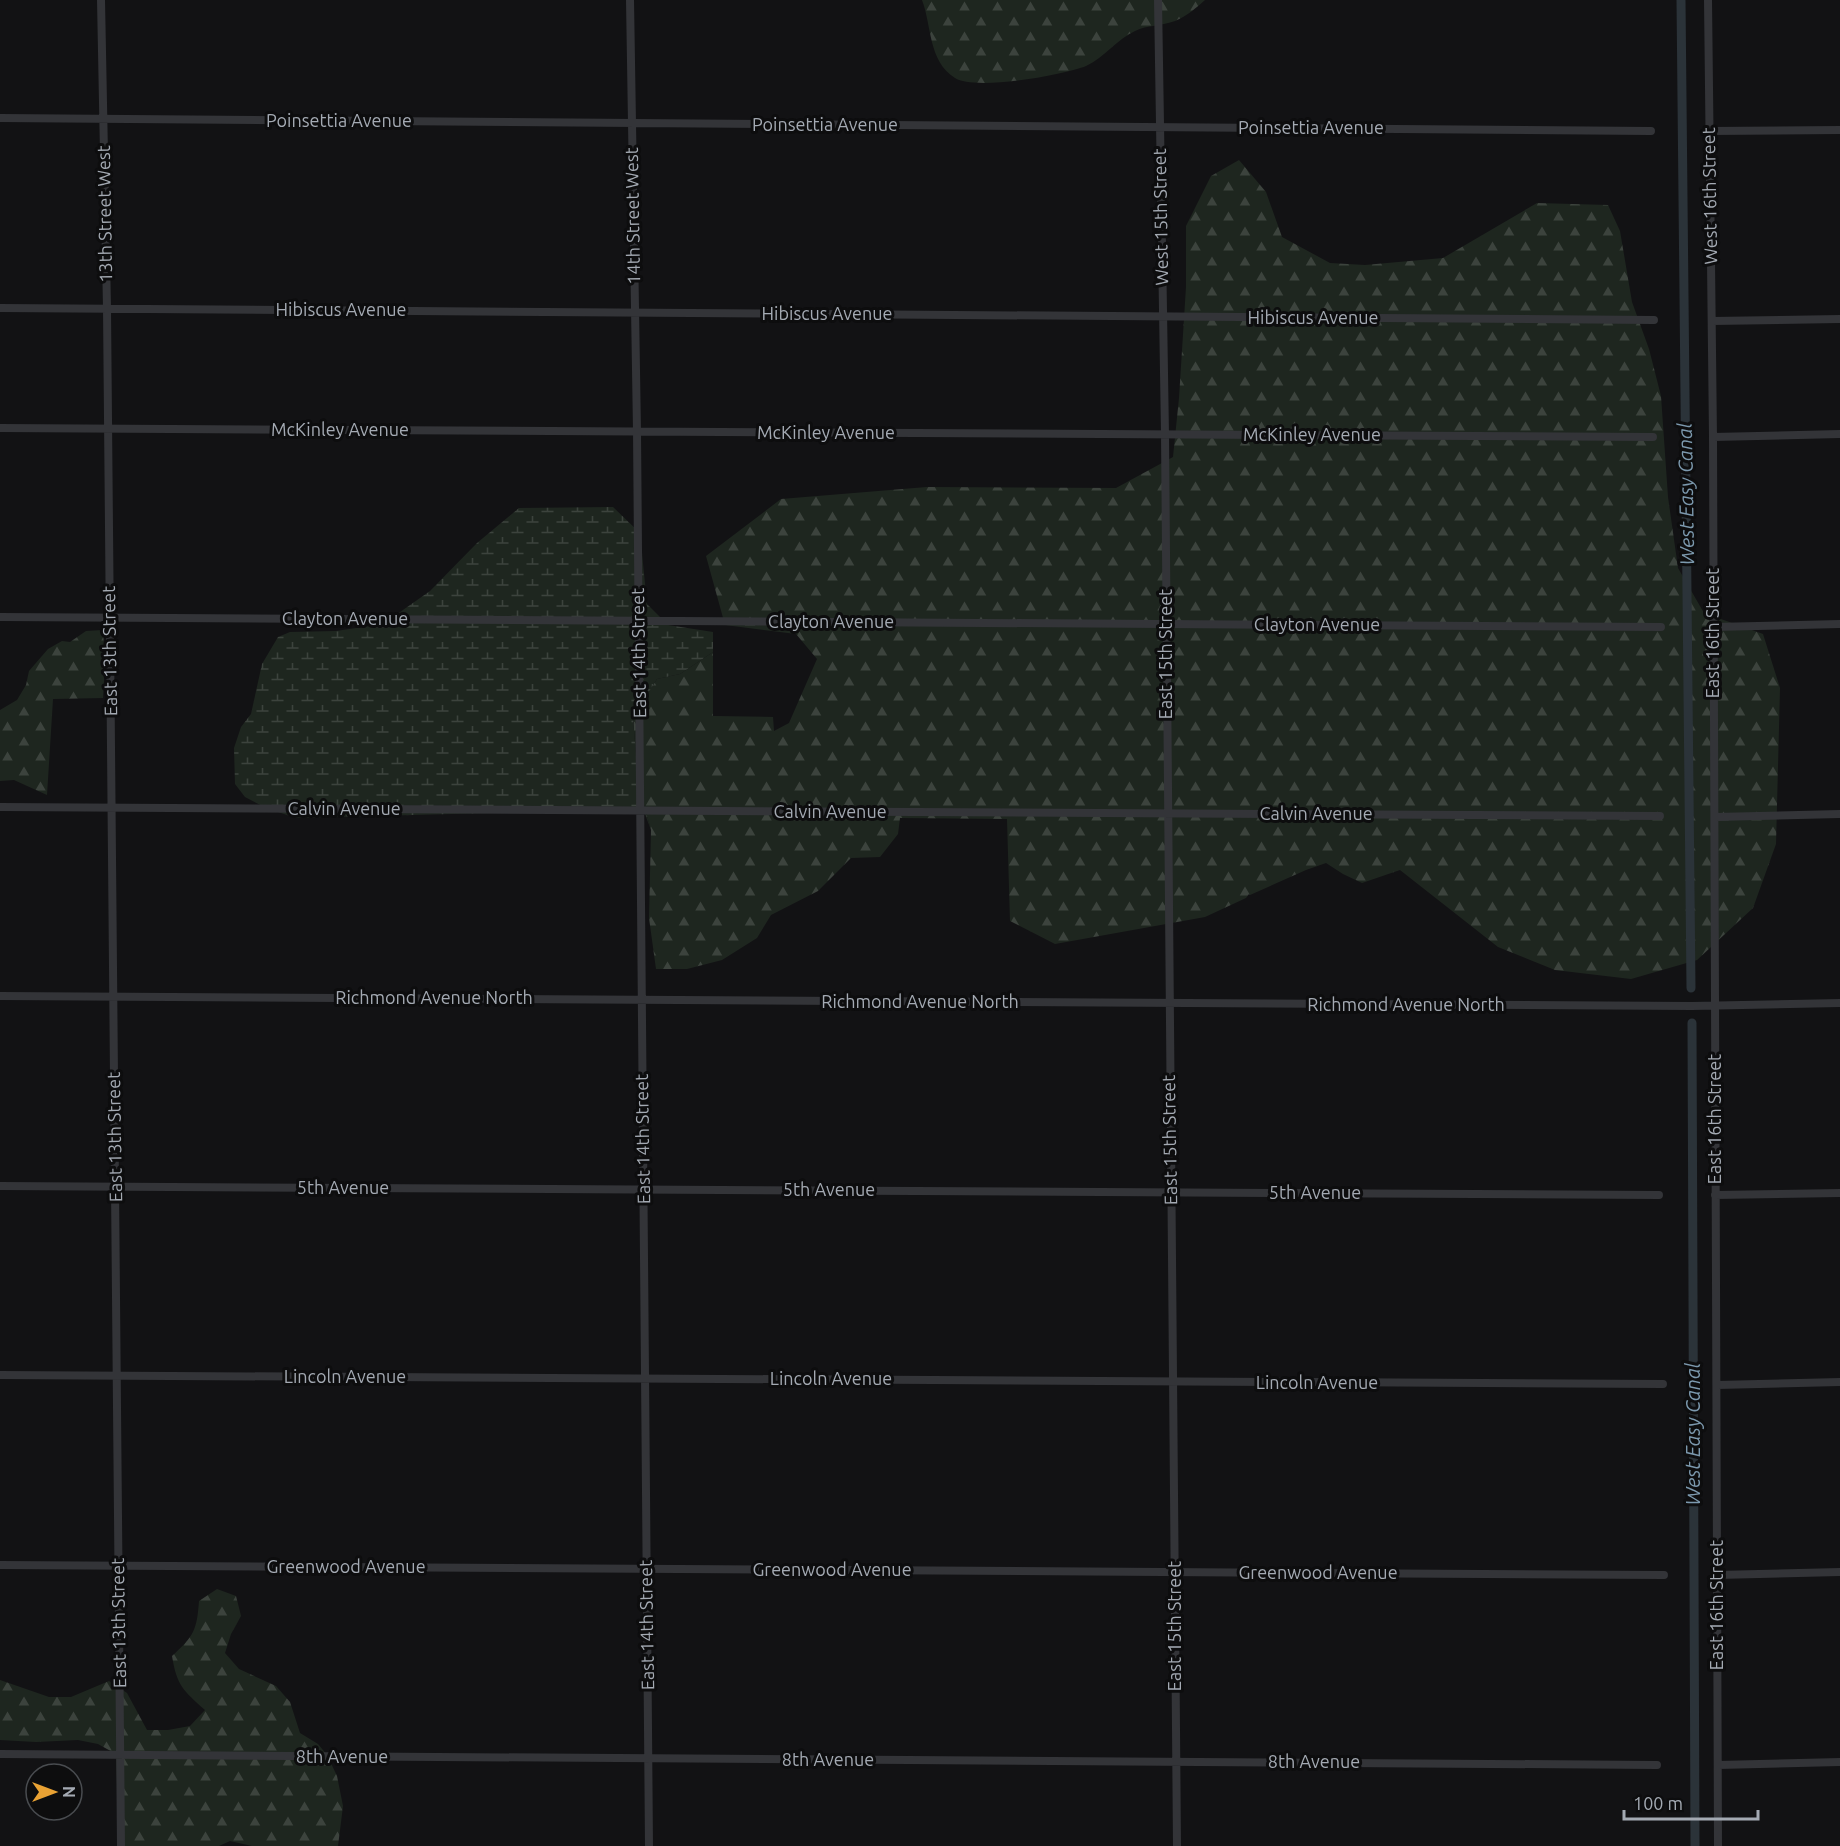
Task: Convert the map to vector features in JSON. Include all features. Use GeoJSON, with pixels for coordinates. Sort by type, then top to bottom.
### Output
{"type":"FeatureCollection","features":[{"type":"Feature","properties":{"kind":"street","name":"13th Street West"},"geometry":{"type":"LineString","coordinates":[[101,0],[108,428]]}},
{"type":"Feature","properties":{"kind":"street","name":"14th Street West"},"geometry":{"type":"LineString","coordinates":[[630,0],[637,431]]}},
{"type":"Feature","properties":{"kind":"street","name":"West 15th Street"},"geometry":{"type":"LineString","coordinates":[[1158,0],[1165,435]]}},
{"type":"Feature","properties":{"kind":"street","name":"West 16th Street"},"geometry":{"type":"LineString","coordinates":[[1708,0],[1712,392]]}},
{"type":"Feature","properties":{"kind":"street","name":"Poinsettia Avenue"},"geometry":{"type":"LineString","coordinates":[[0,118],[1651,131]]}},
{"type":"Feature","properties":{"kind":"street"},"geometry":{"type":"LineString","coordinates":[[1709,131],[1840,130]]}},
{"type":"Feature","properties":{"kind":"street","name":"Hibiscus Avenue"},"geometry":{"type":"LineString","coordinates":[[0,308],[1654,320]]}},
{"type":"Feature","properties":{"kind":"street"},"geometry":{"type":"LineString","coordinates":[[1712,321],[1840,319]]}},
{"type":"Feature","properties":{"kind":"street","name":"East 16th Street"},"geometry":{"type":"LineString","coordinates":[[1712,392],[1718,1846]]}},
{"type":"Feature","properties":{"kind":"street","name":"McKinley Avenue"},"geometry":{"type":"LineString","coordinates":[[0,428],[1653,437]]}},
{"type":"Feature","properties":{"kind":"street","name":"East 13th Street"},"geometry":{"type":"LineString","coordinates":[[108,428],[121,1846]]}},
{"type":"Feature","properties":{"kind":"street","name":"East 14th Street"},"geometry":{"type":"LineString","coordinates":[[637,431],[649,1846]]}},
{"type":"Feature","properties":{"kind":"street"},"geometry":{"type":"LineString","coordinates":[[1713,437],[1840,434]]}},
{"type":"Feature","properties":{"kind":"street","name":"East 15th Street"},"geometry":{"type":"LineString","coordinates":[[1165,435],[1176,1846]]}},
{"type":"Feature","properties":{"kind":"street","name":"Clayton Avenue"},"geometry":{"type":"LineString","coordinates":[[0,617],[1661,627]]}},
{"type":"Feature","properties":{"kind":"street"},"geometry":{"type":"LineString","coordinates":[[1713,627],[1840,624]]}},
{"type":"Feature","properties":{"kind":"street","name":"Calvin Avenue"},"geometry":{"type":"LineString","coordinates":[[0,807],[1660,816]]}},
{"type":"Feature","properties":{"kind":"street"},"geometry":{"type":"LineString","coordinates":[[1714,817],[1840,814]]}},
{"type":"Feature","properties":{"kind":"street","name":"Richmond Avenue North"},"geometry":{"type":"LineString","coordinates":[[0,996],[1715,1006],[1840,1003]]}},
{"type":"Feature","properties":{"kind":"street","name":"5th Avenue"},"geometry":{"type":"LineString","coordinates":[[0,1186],[1659,1196]]}},
{"type":"Feature","properties":{"kind":"street"},"geometry":{"type":"LineString","coordinates":[[1715,1196],[1840,1193]]}},
{"type":"Feature","properties":{"kind":"street","name":"Lincoln Avenue"},"geometry":{"type":"LineString","coordinates":[[0,1375],[1662,1384]]}},
{"type":"Feature","properties":{"kind":"street"},"geometry":{"type":"LineString","coordinates":[[1717,1384],[1840,1382]]}},
{"type":"Feature","properties":{"kind":"street","name":"Greenwood Avenue"},"geometry":{"type":"LineString","coordinates":[[0,1565],[1664,1575]]}},
{"type":"Feature","properties":{"kind":"street"},"geometry":{"type":"LineString","coordinates":[[1717,1575],[1840,1572]]}},
{"type":"Feature","properties":{"kind":"street","name":"8th Avenue"},"geometry":{"type":"LineString","coordinates":[[0,1754],[1657,1765]]}},
{"type":"Feature","properties":{"kind":"street"},"geometry":{"type":"LineString","coordinates":[[1718,1765],[1840,1762]]}},
{"type":"Feature","properties":{"kind":"green space"},"geometry":{"type":"Polygon","coordinates":[[[922,0],[1205,0],[1175,21],[1128,34],[1086,66],[1059,74],[981,83],[965,82],[946,71],[935,53],[922,0]]]}},
{"type":"Feature","properties":{"kind":"green space"},"geometry":{"type":"Polygon","coordinates":[[[1239,160],[1266,192],[1282,237],[1330,263],[1365,265],[1443,258],[1537,203],[1608,205],[1620,231],[1632,302],[1649,349],[1661,396],[1668,497],[1678,568],[1704,613],[1763,634],[1780,688],[1776,844],[1753,908],[1697,960],[1631,979],[1555,970],[1498,947],[1400,870],[1362,883],[1326,863],[1249,894],[1246,898],[1205,917],[1055,944],[1010,921],[1007,819],[900,818],[898,834],[880,857],[851,858],[818,891],[771,915],[757,938],[722,960],[687,969],[656,969],[649,918],[651,830],[638,783],[633,717],[657,679],[680,674],[713,652],[713,716],[773,717],[774,731],[789,723],[817,659],[796,634],[725,625],[706,556],[781,499],[927,487],[1116,488],[1173,457],[1186,287],[1186,226],[1211,176],[1239,160]]]}},
{"type":"Feature","properties":{"kind":"green space"},"geometry":{"type":"Polygon","coordinates":[[[613,507],[640,533],[647,604],[668,625],[713,632],[713,652],[680,674],[657,679],[633,717],[638,783],[651,830],[643,809],[296,818],[266,808],[245,797],[235,784],[234,748],[241,727],[251,714],[262,664],[278,637],[290,632],[336,631],[383,624],[430,591],[477,543],[519,508],[613,507]]]}},
{"type":"Feature","properties":{"kind":"green space"},"geometry":{"type":"Polygon","coordinates":[[[103,630],[105,661],[103,698],[53,699],[47,795],[14,780],[0,781],[0,710],[17,700],[26,685],[29,671],[48,649],[62,641],[70,642],[86,631],[103,630]]]}},
{"type":"Feature","properties":{"kind":"green space"},"geometry":{"type":"Polygon","coordinates":[[[217,1589],[236,1596],[241,1616],[231,1634],[225,1653],[239,1669],[276,1686],[290,1702],[300,1733],[318,1744],[327,1755],[337,1776],[343,1806],[338,1846],[252,1846],[230,1841],[219,1846],[119,1846],[116,1754],[98,1744],[78,1740],[36,1742],[0,1740],[0,1680],[49,1697],[71,1697],[109,1681],[127,1693],[147,1730],[168,1730],[190,1726],[205,1710],[182,1687],[172,1656],[193,1632],[199,1601],[217,1589]]]}},
{"type":"Feature","properties":{"kind":"waterway","name":"West Easy Canal"},"geometry":{"type":"LineString","coordinates":[[1681,0],[1691,988]]}},
{"type":"Feature","properties":{"kind":"waterway","name":"West Easy Canal"},"geometry":{"type":"LineString","coordinates":[[1692,1023],[1695,1846]]}}]}
